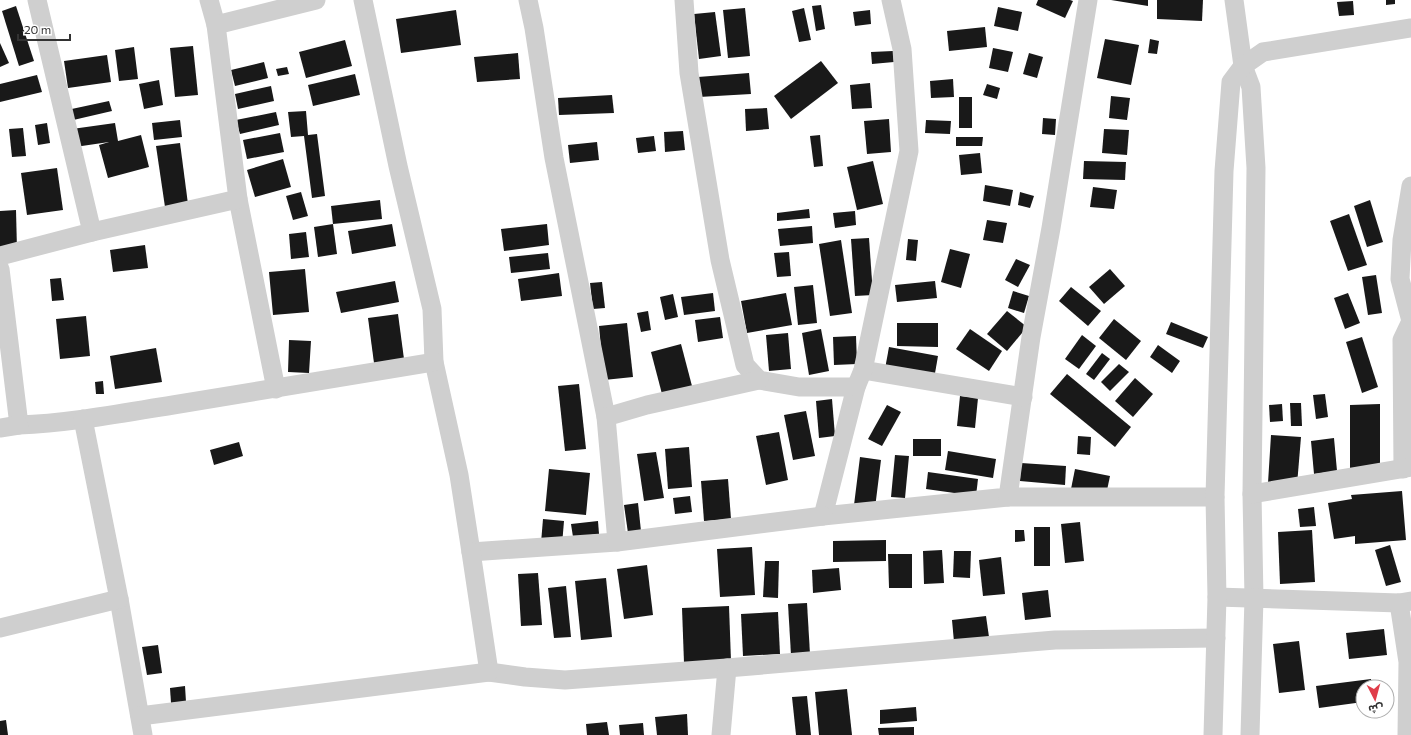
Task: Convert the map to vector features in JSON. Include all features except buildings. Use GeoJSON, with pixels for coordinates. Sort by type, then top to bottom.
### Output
{"type":"FeatureCollection","features":[{"type":"Feature","properties":{"kind":"street"},"geometry":{"type":"LineString","coordinates":[[37,0],[92,232]]}},
{"type":"Feature","properties":{"kind":"street"},"geometry":{"type":"LineString","coordinates":[[209,0],[216,25],[238,199],[276,389]]}},
{"type":"Feature","properties":{"kind":"street"},"geometry":{"type":"LineString","coordinates":[[216,25],[316,0]]}},
{"type":"Feature","properties":{"kind":"street"},"geometry":{"type":"LineString","coordinates":[[363,0],[398,166],[432,309],[434,362],[459,475],[489,672]]}},
{"type":"Feature","properties":{"kind":"street"},"geometry":{"type":"LineString","coordinates":[[528,0],[534,28],[554,158],[606,417],[617,542]]}},
{"type":"Feature","properties":{"kind":"street"},"geometry":{"type":"LineString","coordinates":[[684,0],[689,73],[720,260],[745,365],[759,380]]}},
{"type":"Feature","properties":{"kind":"street"},"geometry":{"type":"LineString","coordinates":[[823,516],[859,379],[909,151],[902,49],[891,0]]}},
{"type":"Feature","properties":{"kind":"street"},"geometry":{"type":"LineString","coordinates":[[1008,497],[1031,337],[1052,228],[1088,0]]}},
{"type":"Feature","properties":{"kind":"street"},"geometry":{"type":"LineString","coordinates":[[1234,0],[1243,66],[1251,87],[1256,168],[1252,494],[1254,598],[1250,735]]}},
{"type":"Feature","properties":{"kind":"street"},"geometry":{"type":"LineString","coordinates":[[1213,735],[1217,597],[1215,497],[1224,171],[1231,82],[1243,66],[1263,52],[1411,28]]}},
{"type":"Feature","properties":{"kind":"street"},"geometry":{"type":"LineString","coordinates":[[1252,494],[1407,468],[1402,340],[1411,321],[1400,279],[1402,240],[1411,186]]}},
{"type":"Feature","properties":{"kind":"street"},"geometry":{"type":"LineString","coordinates":[[0,256],[92,232],[238,199]]}},
{"type":"Feature","properties":{"kind":"street"},"geometry":{"type":"LineString","coordinates":[[0,269],[20,425]]}},
{"type":"Feature","properties":{"kind":"street"},"geometry":{"type":"LineString","coordinates":[[0,428],[84,419],[276,389],[434,362]]}},
{"type":"Feature","properties":{"kind":"street"},"geometry":{"type":"LineString","coordinates":[[606,417],[647,405],[759,380],[799,387],[859,379],[1023,397]]}},
{"type":"Feature","properties":{"kind":"street"},"geometry":{"type":"LineString","coordinates":[[84,419],[119,599],[143,735]]}},
{"type":"Feature","properties":{"kind":"street"},"geometry":{"type":"LineString","coordinates":[[471,552],[617,542],[823,516],[1008,497],[1215,497]]}},
{"type":"Feature","properties":{"kind":"street"},"geometry":{"type":"LineString","coordinates":[[1217,597],[1405,602],[1408,662],[1407,735]]}},
{"type":"Feature","properties":{"kind":"street"},"geometry":{"type":"LineString","coordinates":[[0,628],[119,599]]}},
{"type":"Feature","properties":{"kind":"street"},"geometry":{"type":"LineString","coordinates":[[140,716],[489,672],[525,677],[565,680],[1056,640],[1216,638]]}},
{"type":"Feature","properties":{"kind":"street"},"geometry":{"type":"LineString","coordinates":[[721,735],[727,668]]}}]}
